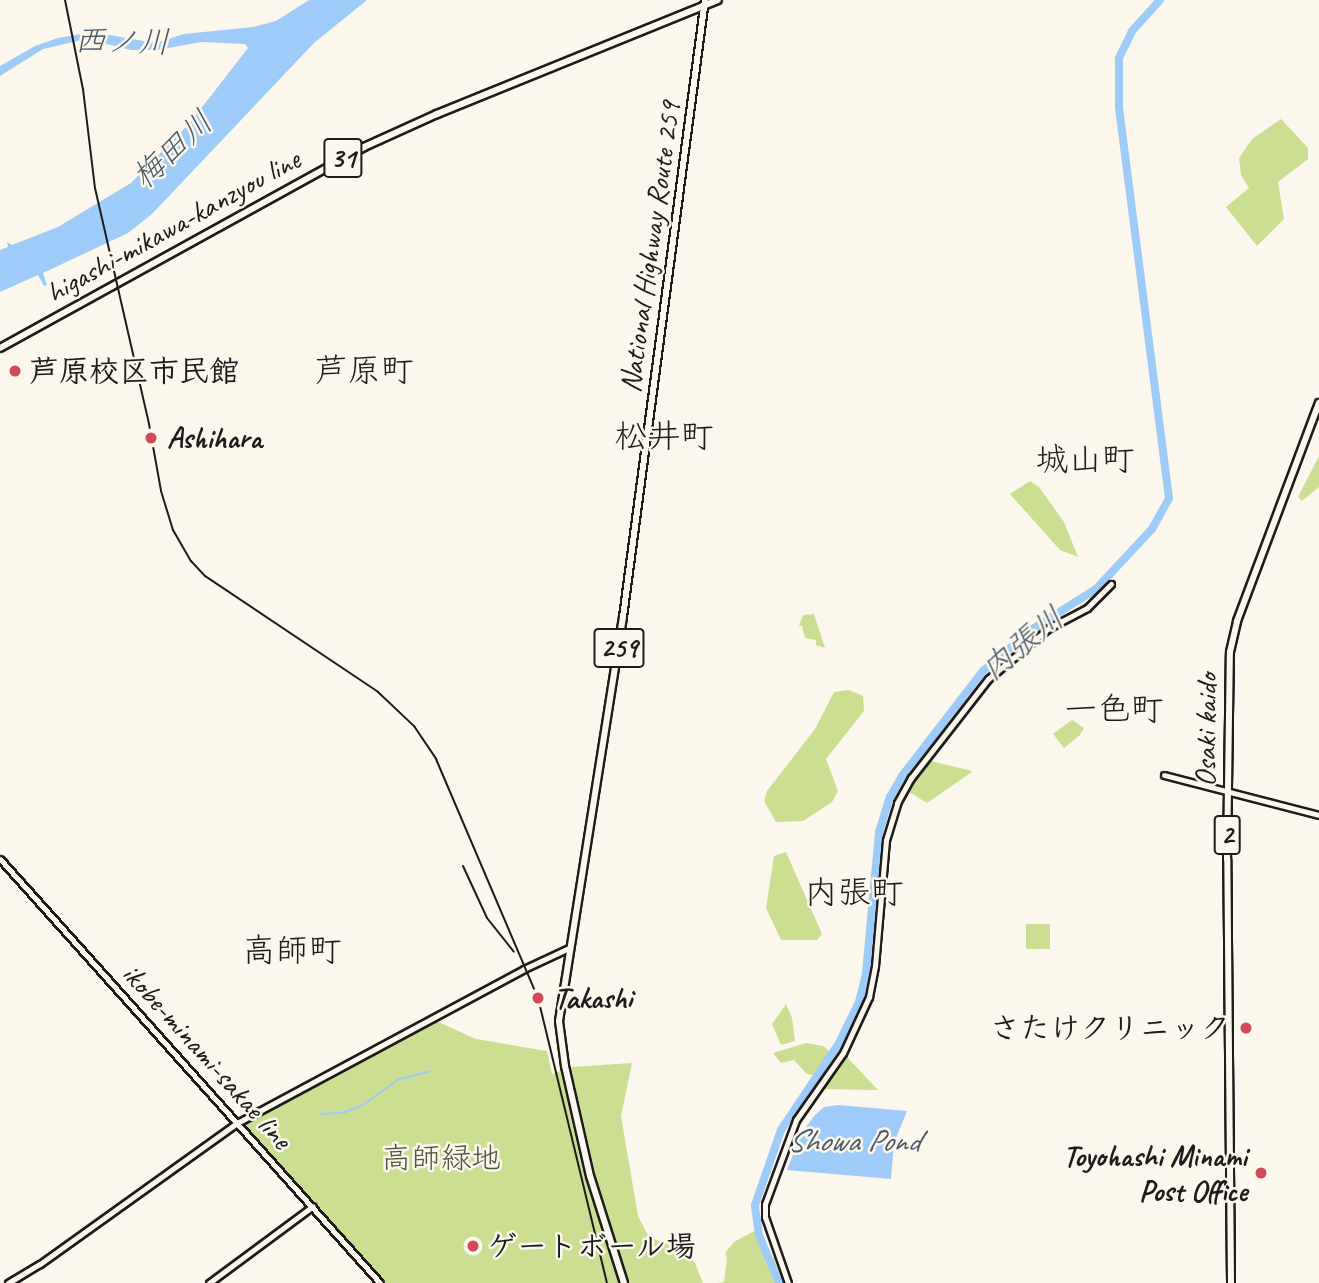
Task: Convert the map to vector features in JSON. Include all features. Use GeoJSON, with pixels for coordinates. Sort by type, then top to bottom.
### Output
{"type":"FeatureCollection","features":[{"type":"Feature","properties":{"kind":"main road","name":"higashi-mikawa-kanzyou line"},"geometry":{"type":"LineString","coordinates":[[0,348],[364,147],[705,3],[718,0]]}},
{"type":"Feature","properties":{"kind":"main road","name":"National Highway Route 259"},"geometry":{"type":"LineString","coordinates":[[624,1283],[590,1176],[563,1057],[559,1021],[623,617],[705,3]]}},
{"type":"Feature","properties":{"kind":"main road","name":"Osaki kaido"},"geometry":{"type":"LineString","coordinates":[[1231,1283],[1227,792],[1230,652],[1234,632],[1319,403]]}},
{"type":"Feature","properties":{"kind":"street"},"geometry":{"type":"LineString","coordinates":[[788,1283],[765,1217],[766,1200],[796,1120],[843,1053],[864,1013],[875,966],[886,840],[900,797],[911,778],[988,679],[1049,628],[1087,608],[1111,584]]}},
{"type":"Feature","properties":{"kind":"street"},"geometry":{"type":"LineString","coordinates":[[1164,775],[1319,815]]}},
{"type":"Feature","properties":{"kind":"street","name":"ikobe-minami-sakae line"},"geometry":{"type":"LineString","coordinates":[[0,859],[380,1283]]}},
{"type":"Feature","properties":{"kind":"street"},"geometry":{"type":"LineString","coordinates":[[8,1283],[40,1265],[237,1123],[524,969],[569,948]]}},
{"type":"Feature","properties":{"kind":"street"},"geometry":{"type":"LineString","coordinates":[[209,1283],[313,1206]]}},
{"type":"Feature","properties":{"kind":"green space"},"geometry":{"type":"Polygon","coordinates":[[[1281,119],[1308,148],[1308,159],[1278,182],[1284,219],[1257,246],[1226,207],[1249,188],[1241,175],[1239,158],[1252,139],[1281,119]]]}},
{"type":"Feature","properties":{"kind":"green space"},"geometry":{"type":"Polygon","coordinates":[[[1319,456],[1319,487],[1302,501],[1298,497],[1319,456]]]}},
{"type":"Feature","properties":{"kind":"green space"},"geometry":{"type":"Polygon","coordinates":[[[1030,481],[1039,487],[1064,522],[1078,557],[1060,550],[1010,494],[1030,481]]]}},
{"type":"Feature","properties":{"kind":"green space"},"geometry":{"type":"Polygon","coordinates":[[[814,614],[825,648],[816,645],[816,640],[805,638],[802,626],[799,626],[803,615],[814,614]]]}},
{"type":"Feature","properties":{"kind":"green space"},"geometry":{"type":"Polygon","coordinates":[[[849,690],[863,696],[864,711],[826,759],[838,791],[832,802],[803,821],[776,822],[764,801],[767,791],[815,729],[834,692],[849,690]]]}},
{"type":"Feature","properties":{"kind":"green space"},"geometry":{"type":"Polygon","coordinates":[[[1072,720],[1084,728],[1080,735],[1064,748],[1053,734],[1072,720]]]}},
{"type":"Feature","properties":{"kind":"green space"},"geometry":{"type":"Polygon","coordinates":[[[927,760],[972,772],[927,803],[909,792],[909,788],[927,760]]]}},
{"type":"Feature","properties":{"kind":"green space"},"geometry":{"type":"Polygon","coordinates":[[[786,852],[822,934],[817,940],[781,940],[766,908],[774,856],[786,852]]]}},
{"type":"Feature","properties":{"kind":"green space"},"geometry":{"type":"Polygon","coordinates":[[[1026,924],[1050,924],[1050,949],[1026,949],[1026,924]]]}},
{"type":"Feature","properties":{"kind":"green space"},"geometry":{"type":"Polygon","coordinates":[[[786,1004],[792,1018],[795,1041],[781,1045],[772,1024],[786,1004]]]}},
{"type":"Feature","properties":{"kind":"green space","name":"高師緑地"},"geometry":{"type":"Polygon","coordinates":[[[434,1020],[476,1039],[547,1051],[552,1074],[571,1067],[632,1063],[621,1116],[638,1216],[649,1237],[684,1251],[695,1263],[703,1283],[384,1283],[243,1126],[247,1120],[434,1020]]]}},
{"type":"Feature","properties":{"kind":"green space"},"geometry":{"type":"Polygon","coordinates":[[[806,1043],[823,1046],[830,1052],[813,1075],[807,1074],[794,1060],[781,1063],[773,1053],[806,1043]]]}},
{"type":"Feature","properties":{"kind":"green space"},"geometry":{"type":"Polygon","coordinates":[[[846,1056],[878,1090],[820,1089],[846,1056]]]}},
{"type":"Feature","properties":{"kind":"green space"},"geometry":{"type":"Polygon","coordinates":[[[754,1231],[769,1259],[774,1258],[782,1283],[718,1283],[724,1282],[727,1258],[725,1253],[734,1242],[754,1231]]]}},
{"type":"Feature","properties":{"kind":"water"},"geometry":{"type":"Polygon","coordinates":[[[309,0],[367,0],[314,43],[152,214],[128,233],[43,273],[47,285],[44,286],[38,275],[0,292],[0,250],[8,247],[7,242],[12,245],[58,227],[131,183],[189,124],[248,48],[245,44],[201,42],[157,50],[131,50],[86,39],[43,49],[0,76],[0,66],[35,46],[58,38],[92,32],[155,43],[184,34],[253,27],[276,21],[309,0]]]}},
{"type":"Feature","properties":{"kind":"water","name":"Showa Pond"},"geometry":{"type":"Polygon","coordinates":[[[838,1105],[907,1111],[894,1143],[891,1179],[787,1170],[801,1134],[815,1115],[824,1107],[838,1105]]]}},
{"type":"Feature","properties":{"kind":"waterway","name":"内張川"},"geometry":{"type":"LineString","coordinates":[[779,1283],[759,1235],[755,1205],[781,1130],[839,1043],[859,1002],[866,973],[879,832],[890,797],[902,776],[983,671],[1031,630],[1096,589],[1152,529],[1169,498],[1119,107],[1119,58],[1132,31],[1160,0]]}},
{"type":"Feature","properties":{"kind":"waterway"},"geometry":{"type":"LineString","coordinates":[[321,1114],[343,1113],[363,1105],[399,1079],[430,1071]]}},
{"type":"Feature","properties":{"kind":"railway"},"geometry":{"type":"LineString","coordinates":[[65,0],[83,89],[95,188],[149,424],[161,491],[173,530],[191,561],[205,576],[378,692],[414,726],[436,759],[538,998],[607,1283]]}},
{"type":"Feature","properties":{"kind":"railway"},"geometry":{"type":"LineString","coordinates":[[463,866],[487,918],[514,952]]}},
{"type":"Feature","properties":{"kind":"place","name":"芦原校区市民館"},"geometry":{"type":"Point","coordinates":[15,371]}},
{"type":"Feature","properties":{"kind":"place","name":"Ashihara"},"geometry":{"type":"Point","coordinates":[151,438]}},
{"type":"Feature","properties":{"kind":"place","name":"Takashi"},"geometry":{"type":"Point","coordinates":[538,998]}},
{"type":"Feature","properties":{"kind":"place","name":"さたけクリニック"},"geometry":{"type":"Point","coordinates":[1246,1028]}},
{"type":"Feature","properties":{"kind":"place","name":"Toyohashi Minami Post Office"},"geometry":{"type":"Point","coordinates":[1261,1173]}},
{"type":"Feature","properties":{"kind":"place","name":"ゲートボール場"},"geometry":{"type":"Point","coordinates":[473,1246]}},
{"type":"Feature","properties":{"kind":"district","name":"芦原町"},"geometry":{"type":"Point","coordinates":[364,371]}},
{"type":"Feature","properties":{"kind":"district","name":"松井町"},"geometry":{"type":"Point","coordinates":[664,437]}},
{"type":"Feature","properties":{"kind":"district","name":"城山町"},"geometry":{"type":"Point","coordinates":[1085,460]}},
{"type":"Feature","properties":{"kind":"district","name":"一色町"},"geometry":{"type":"Point","coordinates":[1114,710]}},
{"type":"Feature","properties":{"kind":"district","name":"内張町"},"geometry":{"type":"Point","coordinates":[854,893]}},
{"type":"Feature","properties":{"kind":"district","name":"高師町"},"geometry":{"type":"Point","coordinates":[292,951]}},
{"type":"Feature","properties":{"kind":"water label","name":"西ノ川"},"geometry":{"type":"Point","coordinates":[122,42]}},
{"type":"Feature","properties":{"kind":"water label","name":"梅田川"},"geometry":{"type":"Point","coordinates":[173,150]}}]}
